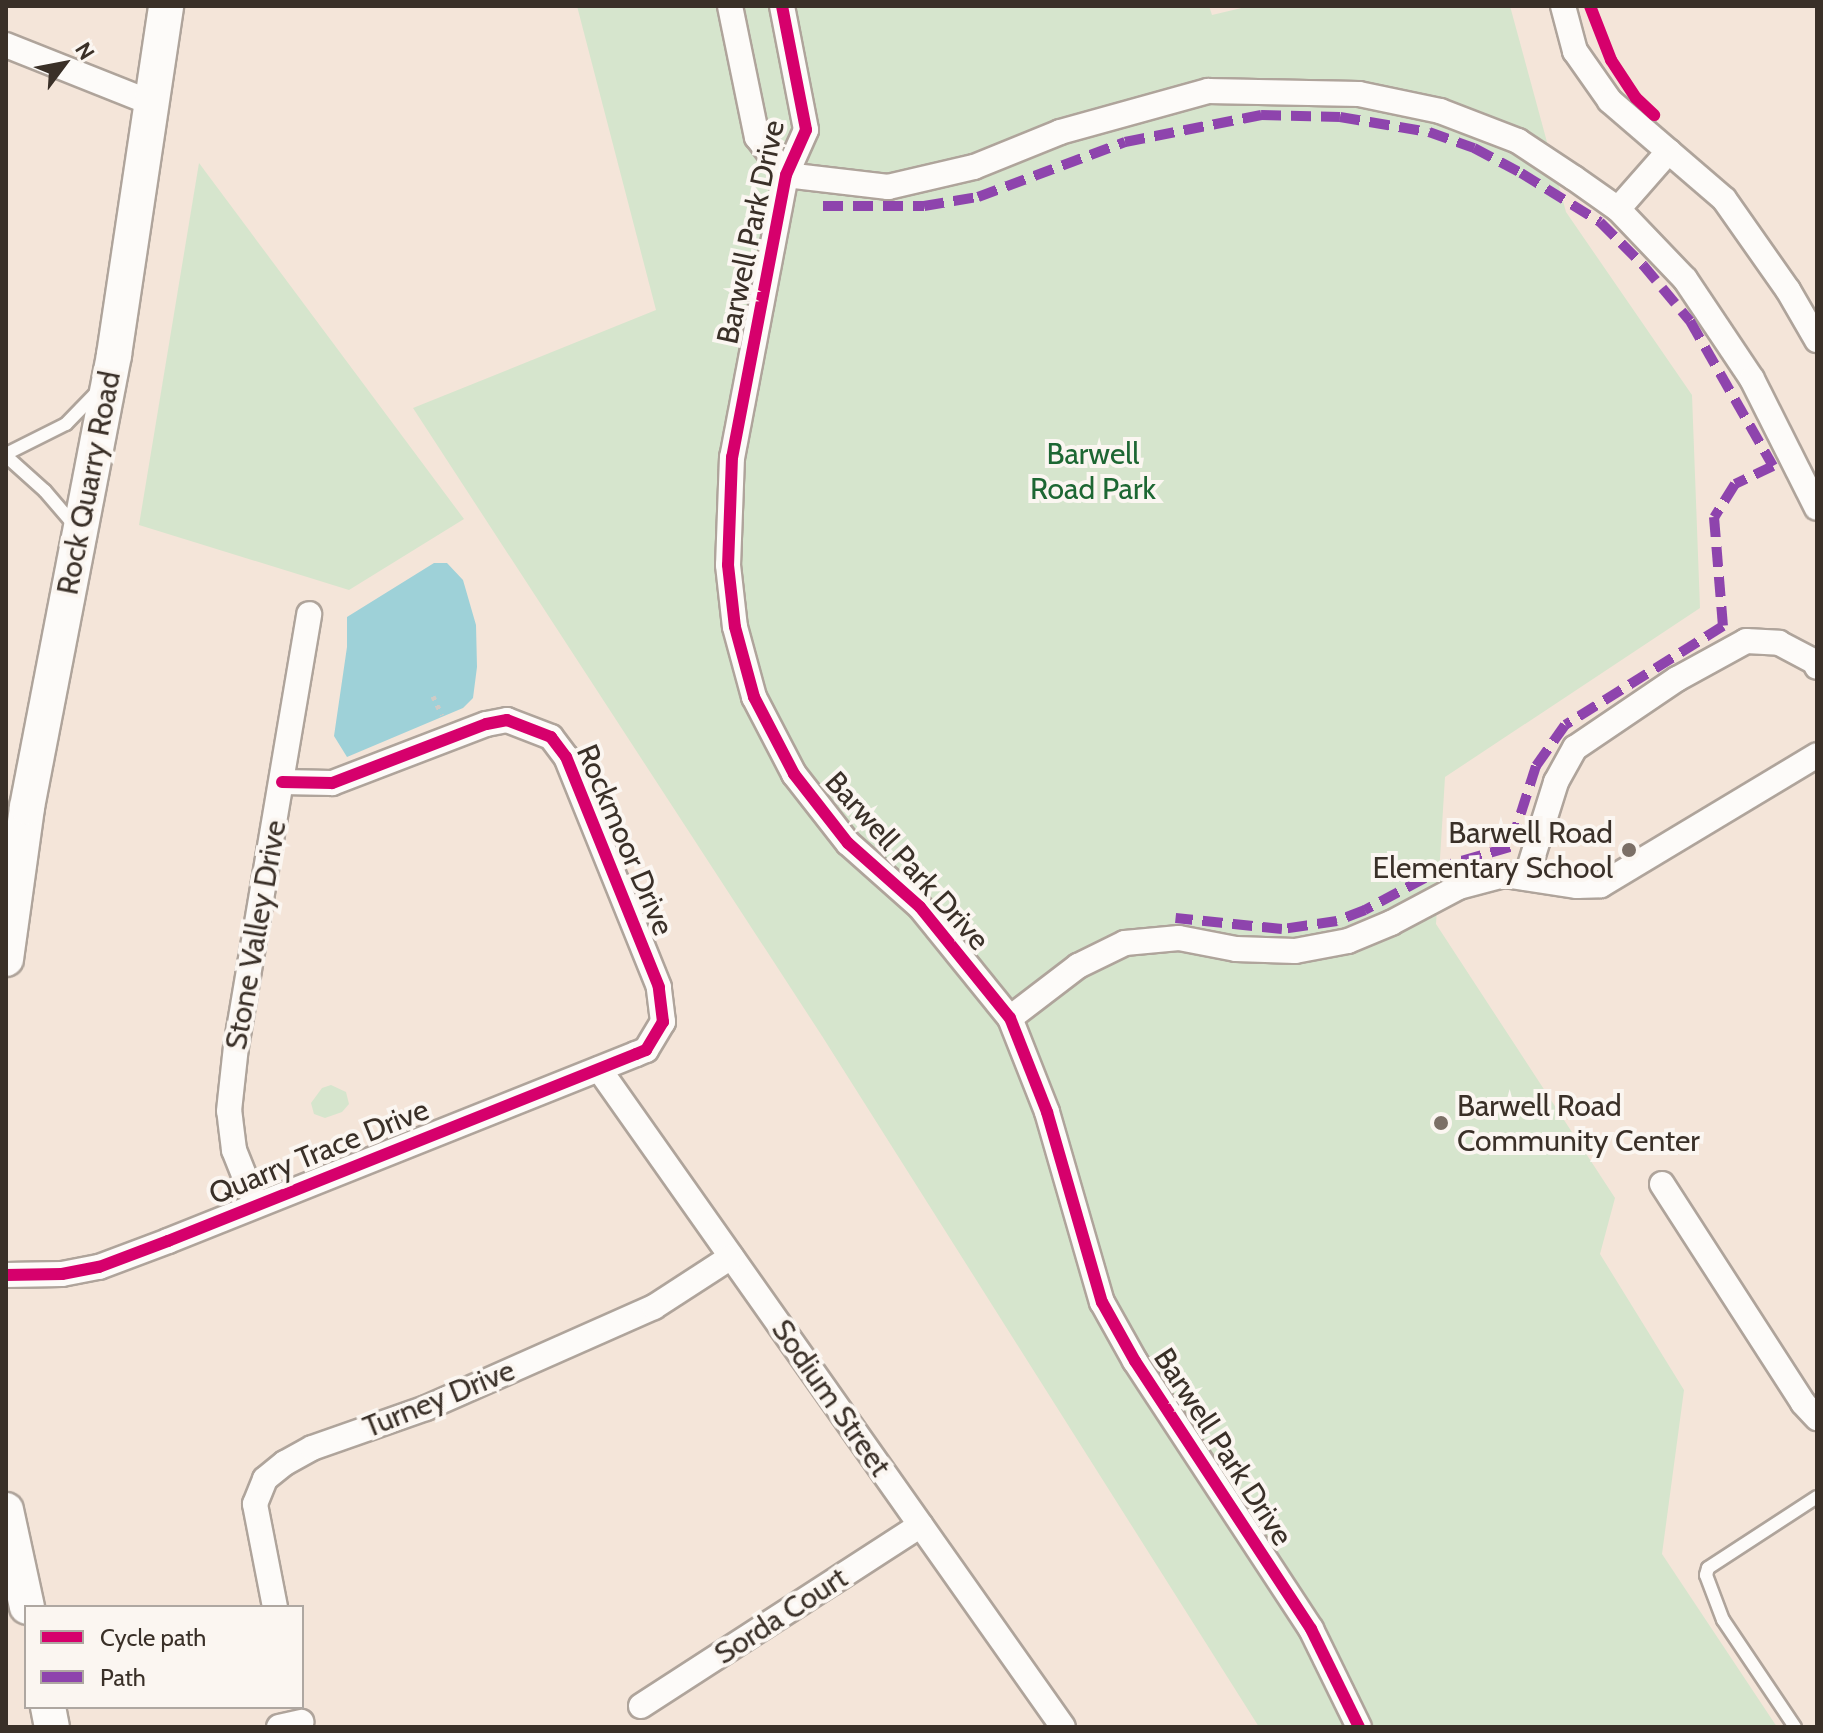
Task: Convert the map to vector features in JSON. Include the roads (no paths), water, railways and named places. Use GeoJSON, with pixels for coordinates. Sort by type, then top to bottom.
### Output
{"type":"FeatureCollection","features":[{"type":"Feature","properties":{"kind":"main road","name":"Rock Quarry Road"},"geometry":{"type":"LineString","coordinates":[[6,959],[27,807],[106,383],[114,355],[154,104],[166,6]]}},
{"type":"Feature","properties":{"kind":"main road"},"geometry":{"type":"LineString","coordinates":[[6,1510],[27,1605]]}},
{"type":"Feature","properties":{"kind":"street","name":"Barwell Park Drive"},"geometry":{"type":"LineString","coordinates":[[730,6],[757,137],[786,175]]}},
{"type":"Feature","properties":{"kind":"street","name":"Barwell Park Drive"},"geometry":{"type":"LineString","coordinates":[[782,6],[806,130],[786,175],[732,457],[728,565],[735,627],[754,697],[794,774],[848,843],[920,907],[1010,1018],[1047,1112],[1102,1302],[1135,1361],[1311,1629],[1359,1727]]}},
{"type":"Feature","properties":{"kind":"street"},"geometry":{"type":"LineString","coordinates":[[1563,6],[1575,51],[1610,101],[1724,199],[1788,290],[1817,340]]}},
{"type":"Feature","properties":{"kind":"street"},"geometry":{"type":"LineString","coordinates":[[6,45],[154,104]]}},
{"type":"Feature","properties":{"kind":"street"},"geometry":{"type":"LineString","coordinates":[[786,175],[888,187],[974,167],[1060,132],[1208,91],[1359,94],[1440,111],[1518,141],[1618,209],[1685,279],[1743,367],[1817,508]]}},
{"type":"Feature","properties":{"kind":"street"},"geometry":{"type":"LineString","coordinates":[[1618,209],[1669,151]]}},
{"type":"Feature","properties":{"kind":"street","name":"Stone Valley Drive"},"geometry":{"type":"LineString","coordinates":[[256,1205],[234,1150],[229,1111],[236,1047],[309,614]]}},
{"type":"Feature","properties":{"kind":"street"},"geometry":{"type":"LineString","coordinates":[[1526,878],[1556,782],[1575,748],[1677,679],[1746,641],[1779,643],[1815,662],[1817,667]]}},
{"type":"Feature","properties":{"kind":"street","name":"Rockmoor Drive"},"geometry":{"type":"LineString","coordinates":[[282,782],[332,783],[486,724],[507,720],[551,737],[566,757],[659,987],[663,1022],[646,1050]]}},
{"type":"Feature","properties":{"kind":"street"},"geometry":{"type":"LineString","coordinates":[[1010,1018],[1078,966],[1125,943],[1179,938],[1236,949],[1295,951],[1348,941],[1391,923],[1459,887],[1504,875],[1577,886],[1601,885],[1817,755]]}},
{"type":"Feature","properties":{"kind":"street","name":"Quarry Trace Drive"},"geometry":{"type":"LineString","coordinates":[[6,1275],[62,1274],[99,1267],[646,1050]]}},
{"type":"Feature","properties":{"kind":"street","name":"Sodium Street"},"geometry":{"type":"LineString","coordinates":[[599,1069],[1063,1727]]}},
{"type":"Feature","properties":{"kind":"street"},"geometry":{"type":"LineString","coordinates":[[1662,1184],[1803,1403],[1817,1418]]}},
{"type":"Feature","properties":{"kind":"street","name":"Turney Drive"},"geometry":{"type":"LineString","coordinates":[[275,1605],[255,1504],[265,1479],[285,1463],[312,1448],[426,1408],[654,1307],[731,1257]]}},
{"type":"Feature","properties":{"kind":"street","name":"Sorda Court"},"geometry":{"type":"LineString","coordinates":[[641,1706],[921,1525]]}},
{"type":"Feature","properties":{"kind":"lane"},"geometry":{"type":"LineString","coordinates":[[80,531],[45,491],[6,455],[66,424],[106,383]]}},
{"type":"Feature","properties":{"kind":"lane"},"geometry":{"type":"LineString","coordinates":[[1795,1727],[1723,1620],[1706,1575],[1708,1568],[1817,1497]]}},
{"type":"Feature","properties":{"kind":"water"},"geometry":{"type":"Polygon","coordinates":[[[434,563],[447,563],[463,580],[476,625],[477,667],[473,698],[463,708],[347,757],[334,736],[347,647],[347,617],[434,563]]]}},
{"type":"Feature","properties":{"kind":"place","name":"Barwell Road Elementary School"},"geometry":{"type":"Point","coordinates":[1629,850]}},
{"type":"Feature","properties":{"kind":"place","name":"Barwell Road Community Center"},"geometry":{"type":"Point","coordinates":[1441,1123]}},
{"type":"Feature","properties":{"kind":"park label","name":"Barwell Road Park"},"geometry":{"type":"Point","coordinates":[1093,471]}}]}
